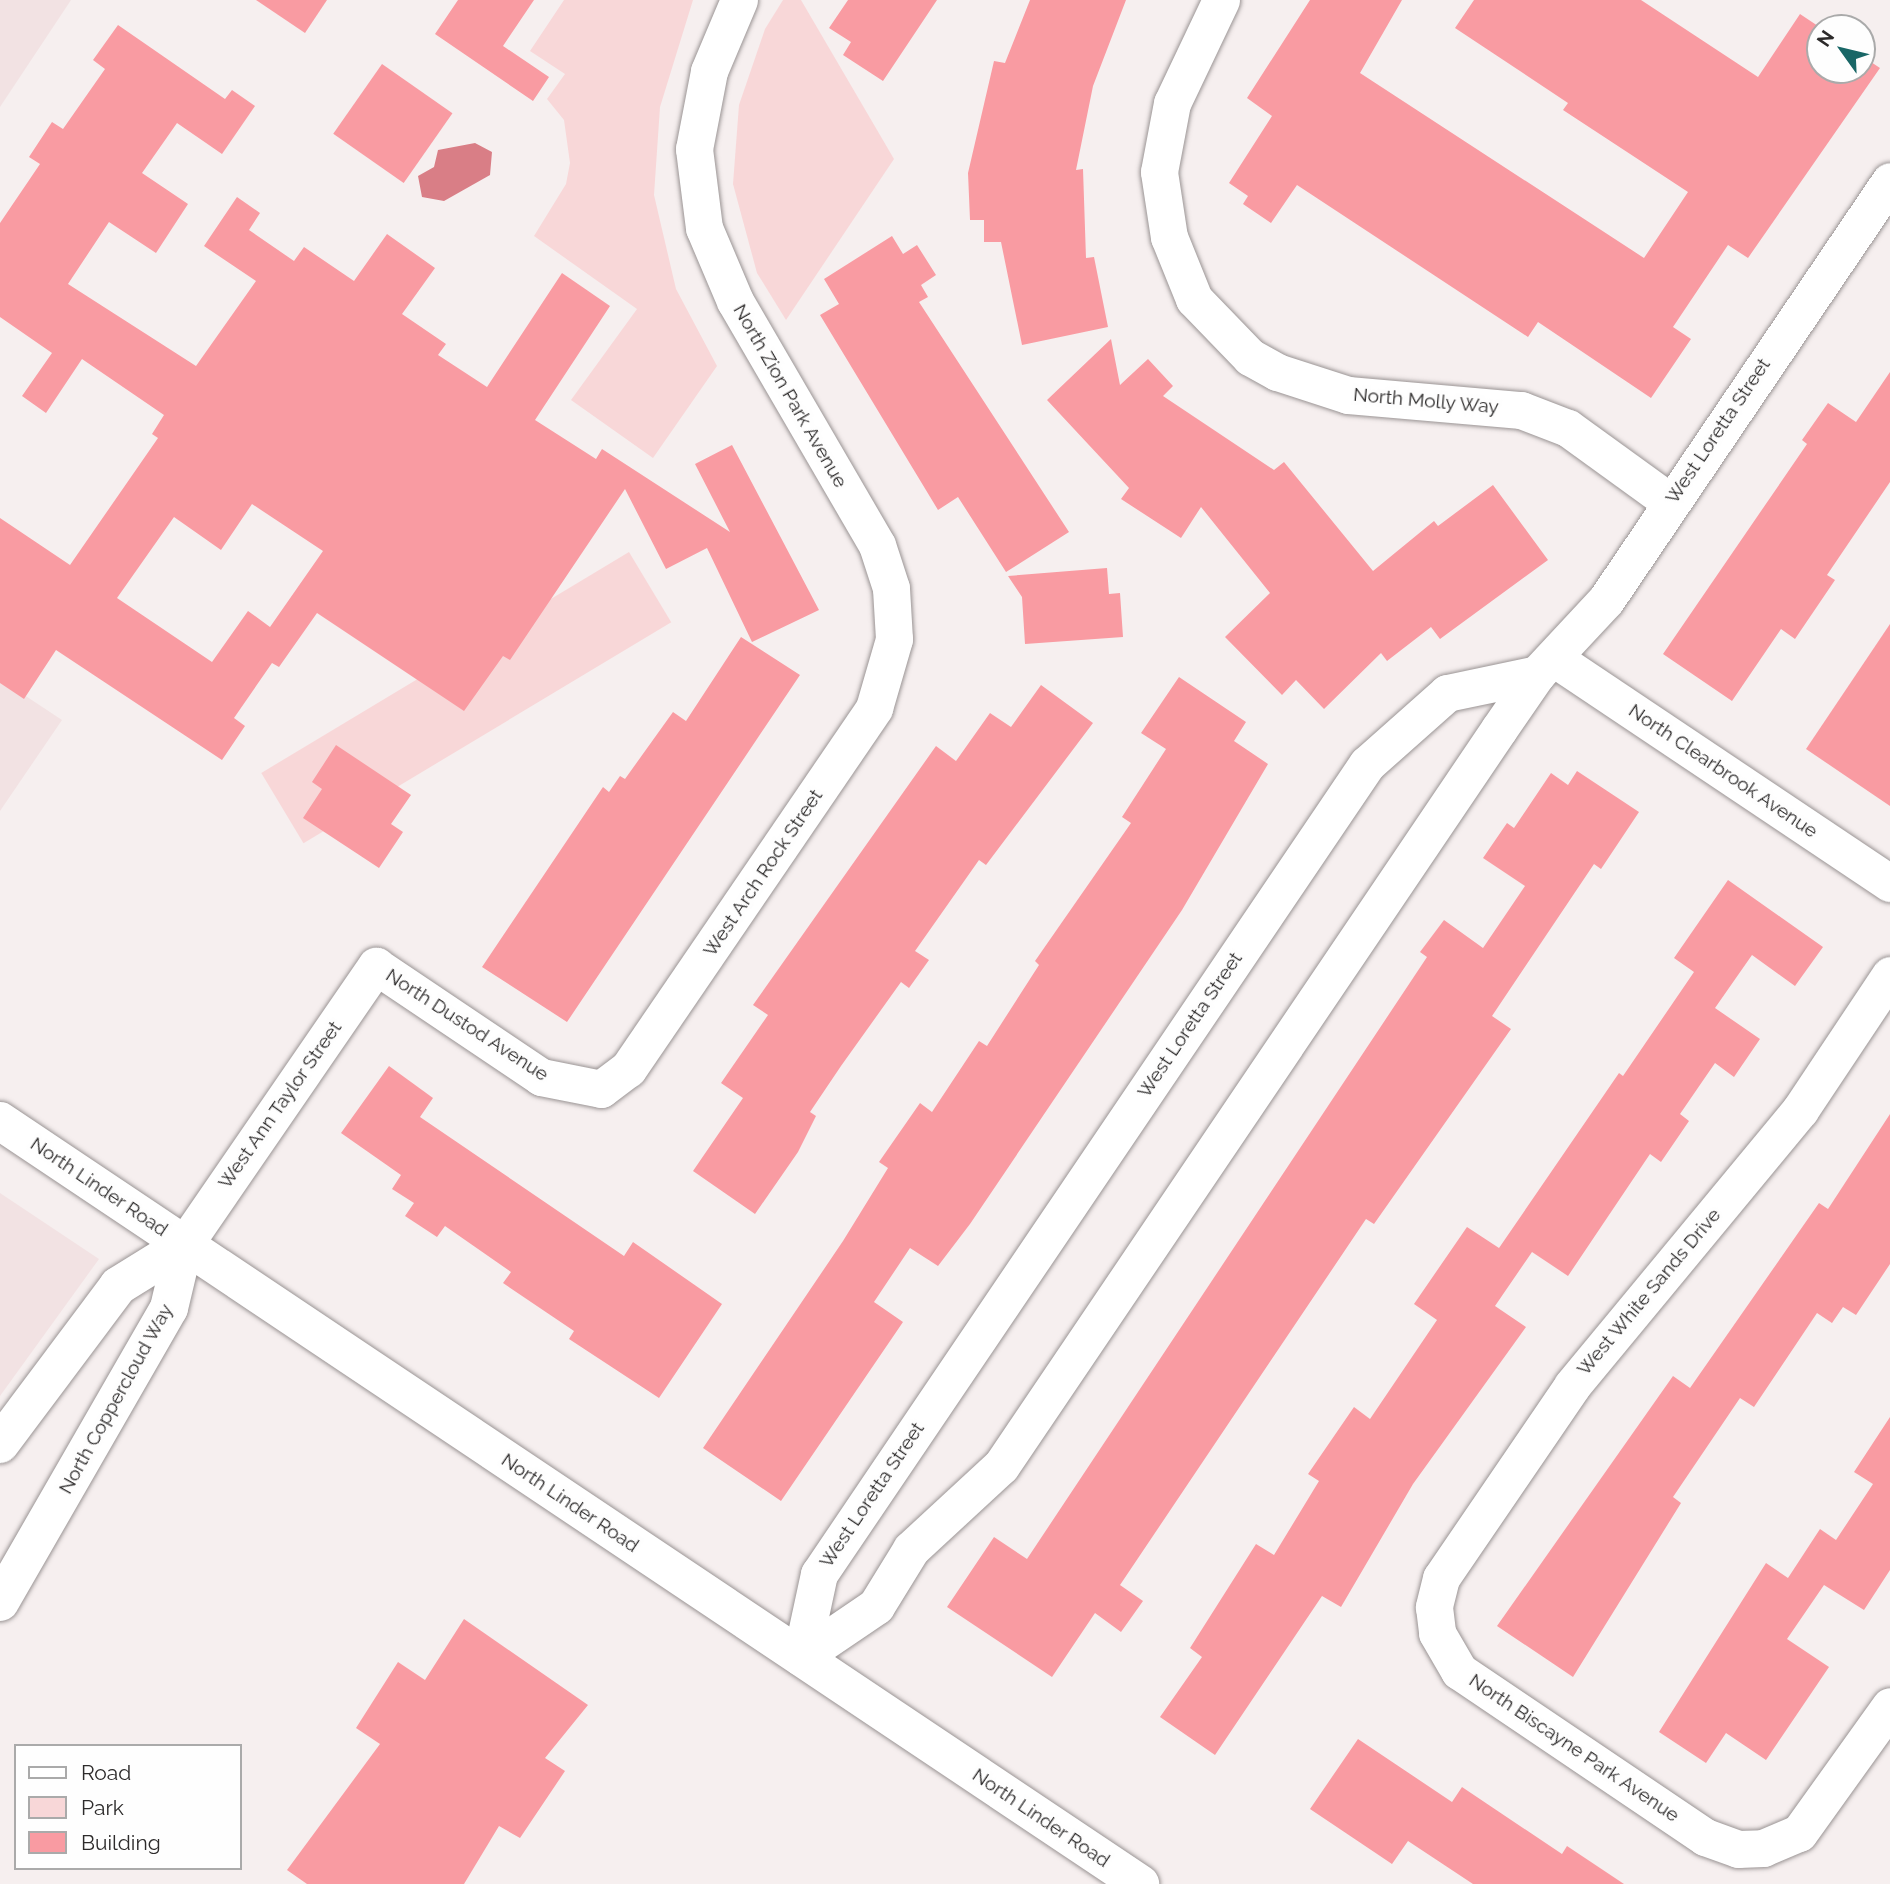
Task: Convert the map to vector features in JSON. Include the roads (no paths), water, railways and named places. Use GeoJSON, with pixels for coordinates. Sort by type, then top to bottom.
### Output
{"type":"FeatureCollection","features":[{"type":"Feature","properties":{"kind":"main road","name":"North Linder Road"},"geometry":{"type":"LineString","coordinates":[[0,1121],[1140,1884]]}},
{"type":"Feature","properties":{"kind":"main road"},"geometry":{"type":"LineString","coordinates":[[0,1444],[118,1286],[184,1245]]}},
{"type":"Feature","properties":{"kind":"main road","name":"North Coppercloud Way"},"geometry":{"type":"LineString","coordinates":[[0,1602],[169,1308],[184,1245]]}},
{"type":"Feature","properties":{"kind":"street","name":"North Zion Park Avenue"},"geometry":{"type":"LineString","coordinates":[[739,0],[709,71],[694,149],[704,228],[735,300],[877,545],[891,588],[894,639]]}},
{"type":"Feature","properties":{"kind":"street","name":"North Molly Way"},"geometry":{"type":"LineString","coordinates":[[1221,0],[1172,103],[1159,172],[1169,237],[1194,299],[1251,357],[1348,395],[1521,410],[1568,428],[1670,502]]}},
{"type":"Feature","properties":{"kind":"street","name":"West Loretta Street"},"geometry":{"type":"LineString","coordinates":[[801,1657],[876,1606],[911,1549],[1001,1466],[1546,666],[1606,600],[1890,181]]}},
{"type":"Feature","properties":{"kind":"street","name":"West Arch Rock Street"},"geometry":{"type":"LineString","coordinates":[[601,1089],[644,1050],[874,708],[894,639]]}},
{"type":"Feature","properties":{"kind":"street","name":"West Loretta Street"},"geometry":{"type":"LineString","coordinates":[[801,1657],[819,1574],[1367,764],[1447,693],[1546,666]]}},
{"type":"Feature","properties":{"kind":"street","name":"North Clearbrook Avenue"},"geometry":{"type":"LineString","coordinates":[[1546,666],[1890,883]]}},
{"type":"Feature","properties":{"kind":"street","name":"North Dustod Avenue"},"geometry":{"type":"LineString","coordinates":[[376,966],[541,1077],[601,1089]]}},
{"type":"Feature","properties":{"kind":"street","name":"West Ann Taylor Street"},"geometry":{"type":"LineString","coordinates":[[184,1245],[376,966]]}},
{"type":"Feature","properties":{"kind":"street","name":"West White Sands Drive"},"geometry":{"type":"LineString","coordinates":[[1435,1622],[1441,1578],[1572,1386],[1800,1110],[1890,975]]}},
{"type":"Feature","properties":{"kind":"street","name":"North Biscayne Park Avenue"},"geometry":{"type":"LineString","coordinates":[[1435,1622],[1459,1671],[1705,1837],[1738,1849],[1763,1848],[1799,1833],[1890,1706]]}}]}
